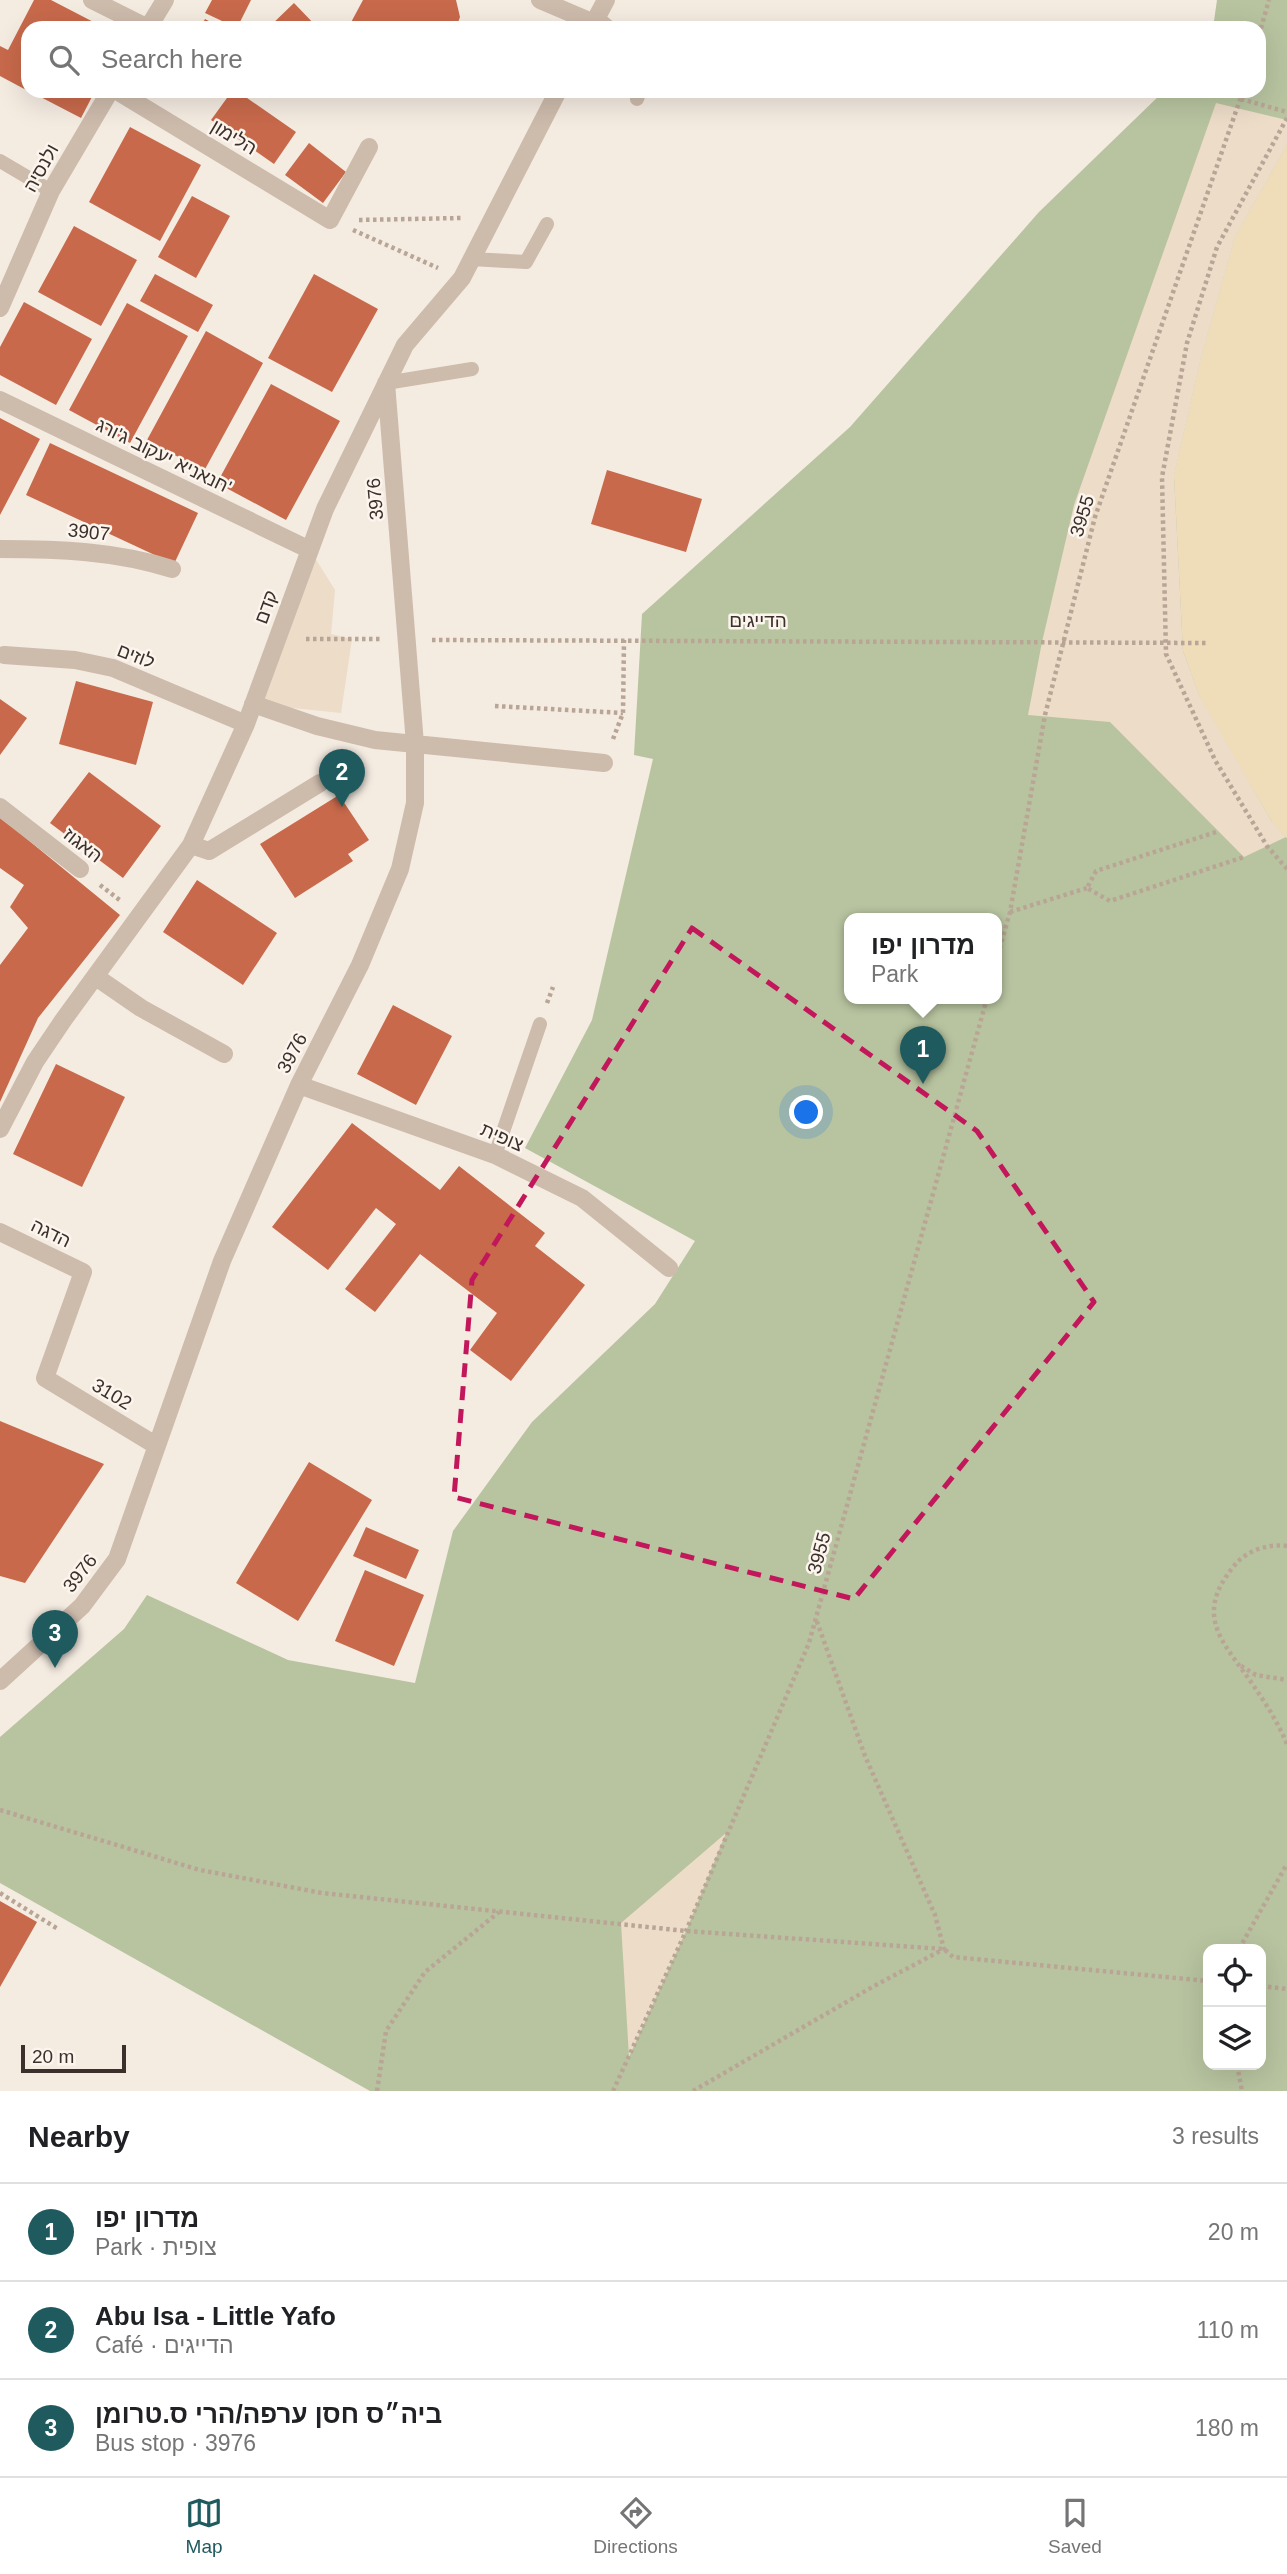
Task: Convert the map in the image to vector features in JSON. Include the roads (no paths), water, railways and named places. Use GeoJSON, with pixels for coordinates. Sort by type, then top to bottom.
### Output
{"type":"FeatureCollection","features":[{"type":"Feature","properties":{"kind":"street"},"geometry":{"type":"LineString","coordinates":[[92,0],[134,21]]}},
{"type":"Feature","properties":{"kind":"street"},"geometry":{"type":"LineString","coordinates":[[152,21],[165,0]]}},
{"type":"Feature","properties":{"kind":"street"},"geometry":{"type":"LineString","coordinates":[[540,0],[591,21]]}},
{"type":"Feature","properties":{"kind":"street"},"geometry":{"type":"LineString","coordinates":[[599,21],[606,0]]}},
{"type":"Feature","properties":{"kind":"street","name":"ולנסיה"},"geometry":{"type":"LineString","coordinates":[[0,309],[51,191],[106,98]]}},
{"type":"Feature","properties":{"kind":"street","name":"הלימון"},"geometry":{"type":"LineString","coordinates":[[129,98],[330,220],[369,147]]}},
{"type":"Feature","properties":{"kind":"street","name":"קדם"},"geometry":{"type":"LineString","coordinates":[[0,1129],[36,1062],[191,845],[246,724],[325,509],[386,383],[405,345],[462,278],[554,98]]}},
{"type":"Feature","properties":{"kind":"street","name":"3976"},"geometry":{"type":"LineString","coordinates":[[0,1681],[82,1606],[106,1576],[129,1530],[222,1261],[299,1085],[355,977],[400,869],[415,803],[415,744],[386,383]]}},
{"type":"Feature","properties":{"kind":"street","name":"חנאניא יעקוב ג'ורג'"},"geometry":{"type":"LineString","coordinates":[[0,400],[310,550]]}},
{"type":"Feature","properties":{"kind":"street","name":"3907"},"geometry":{"type":"LineString","coordinates":[[0,549],[82,551],[122,556],[172,569]]}},
{"type":"Feature","properties":{"kind":"street","name":"לוזים"},"geometry":{"type":"LineString","coordinates":[[5,655],[75,660],[113,668],[246,724]]}},
{"type":"Feature","properties":{"kind":"street"},"geometry":{"type":"LineString","coordinates":[[253,704],[345,734],[415,744],[604,762]]}},
{"type":"Feature","properties":{"kind":"street"},"geometry":{"type":"LineString","coordinates":[[191,845],[209,851],[320,783]]}},
{"type":"Feature","properties":{"kind":"street","name":"האגוז"},"geometry":{"type":"LineString","coordinates":[[0,807],[80,869]]}},
{"type":"Feature","properties":{"kind":"street"},"geometry":{"type":"LineString","coordinates":[[96,977],[141,1008],[224,1054]]}},
{"type":"Feature","properties":{"kind":"street","name":"צופית"},"geometry":{"type":"LineString","coordinates":[[299,1085],[495,1155],[582,1198],[669,1268]]}},
{"type":"Feature","properties":{"kind":"street","name":"הדגה"},"geometry":{"type":"LineString","coordinates":[[0,1231],[83,1272],[46,1378]]}},
{"type":"Feature","properties":{"kind":"street","name":"3102"},"geometry":{"type":"LineString","coordinates":[[46,1378],[157,1446]]}},
{"type":"Feature","properties":{"kind":"lane"},"geometry":{"type":"LineString","coordinates":[[0,161],[51,191]]}},
{"type":"Feature","properties":{"kind":"lane"},"geometry":{"type":"LineString","coordinates":[[471,259],[526,262],[547,224]]}},
{"type":"Feature","properties":{"kind":"lane"},"geometry":{"type":"LineString","coordinates":[[386,383],[472,369]]}},
{"type":"Feature","properties":{"kind":"lane"},"geometry":{"type":"LineString","coordinates":[[495,1155],[540,1024]]}},
{"type":"Feature","properties":{"kind":"place","name":"Abu Isa - Little Yafo"},"geometry":{"type":"Point","coordinates":[342,807]}},
{"type":"Feature","properties":{"kind":"place","name":"מדרון יפו"},"geometry":{"type":"Point","coordinates":[923,1084]}},
{"type":"Feature","properties":{"kind":"place","name":"ביה״ס חסן ערפה/הרי ס.טרומן"},"geometry":{"type":"Point","coordinates":[55,1668]}}]}
